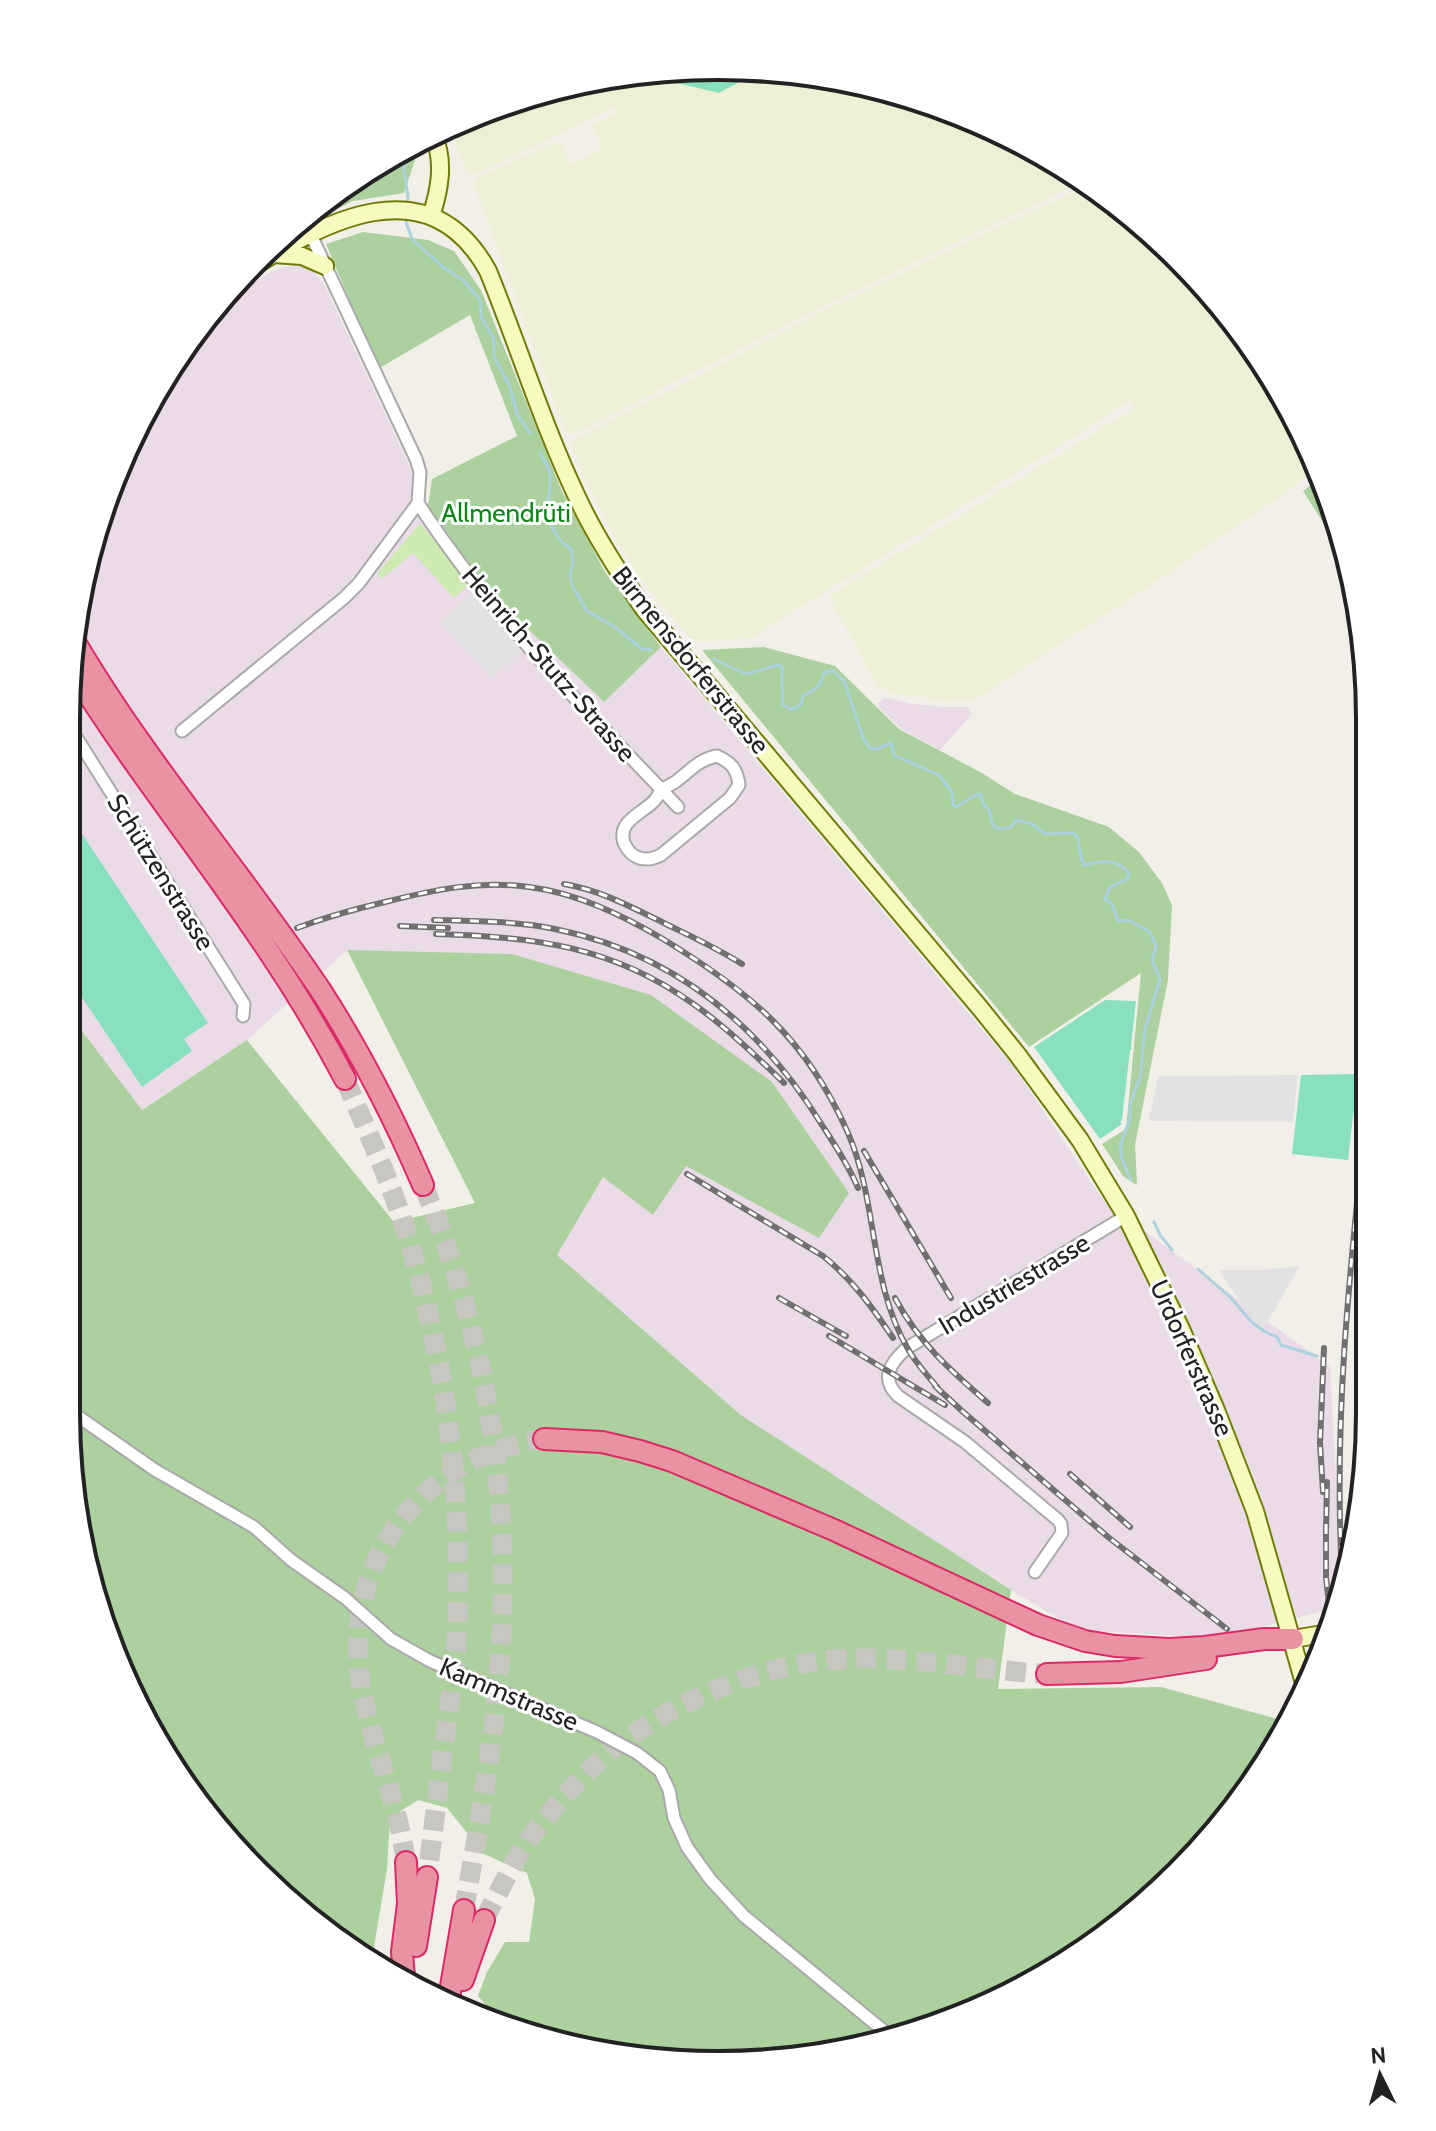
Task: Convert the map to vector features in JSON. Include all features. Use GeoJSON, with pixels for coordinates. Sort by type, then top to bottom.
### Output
{"type":"FeatureCollection","features":[{"type":"Feature","properties":{"kind":"highway"},"geometry":{"type":"LineString","coordinates":[[83,655],[120,715],[321,991],[372,1077],[423,1185]]}},
{"type":"Feature","properties":{"kind":"highway"},"geometry":{"type":"LineString","coordinates":[[81,682],[138,770],[272,957],[308,1012],[345,1079]]}},
{"type":"Feature","properties":{"kind":"highway"},"geometry":{"type":"LineString","coordinates":[[544,1439],[618,1445],[672,1461],[834,1530],[1002,1609],[1060,1634],[1085,1641],[1169,1649],[1293,1639]]}},
{"type":"Feature","properties":{"kind":"highway"},"geometry":{"type":"LineString","coordinates":[[1047,1674],[1121,1672],[1266,1650],[1293,1639]]}},
{"type":"Feature","properties":{"kind":"highway"},"geometry":{"type":"LineString","coordinates":[[406,1862],[415,1908],[411,1972]]}},
{"type":"Feature","properties":{"kind":"highway"},"geometry":{"type":"LineString","coordinates":[[403,1968],[402,1952],[427,1877]]}},
{"type":"Feature","properties":{"kind":"highway"},"geometry":{"type":"LineString","coordinates":[[458,1995],[465,1946],[464,1910]]}},
{"type":"Feature","properties":{"kind":"highway"},"geometry":{"type":"LineString","coordinates":[[452,1992],[465,1946],[484,1920]]}},
{"type":"Feature","properties":{"kind":"main road"},"geometry":{"type":"LineString","coordinates":[[290,245],[337,221],[366,213],[396,211],[425,214],[441,177],[437,145]]}},
{"type":"Feature","properties":{"kind":"main road","name":"Birmensdorferstrasse"},"geometry":{"type":"LineString","coordinates":[[425,214],[460,234],[488,271],[572,487],[602,546],[637,599],[1017,1054]]}},
{"type":"Feature","properties":{"kind":"main road"},"geometry":{"type":"LineString","coordinates":[[280,254],[302,256],[325,266]]}},
{"type":"Feature","properties":{"kind":"main road","name":"Urdorferstrasse"},"geometry":{"type":"LineString","coordinates":[[1017,1054],[1080,1140],[1126,1216],[1197,1364],[1255,1511],[1301,1670]]}},
{"type":"Feature","properties":{"kind":"main road"},"geometry":{"type":"LineString","coordinates":[[1293,1639],[1315,1635]]}},
{"type":"Feature","properties":{"kind":"street"},"geometry":{"type":"LineString","coordinates":[[182,731],[344,598],[373,565],[418,503],[420,472],[416,459],[310,233]]}},
{"type":"Feature","properties":{"kind":"street","name":"Heinrich-Stutz-Strasse"},"geometry":{"type":"LineString","coordinates":[[418,503],[481,592],[521,640],[678,807]]}},
{"type":"Feature","properties":{"kind":"street","name":"Schützenstrasse"},"geometry":{"type":"LineString","coordinates":[[80,743],[244,1004],[243,1016]]}},
{"type":"Feature","properties":{"kind":"street"},"geometry":{"type":"LineString","coordinates":[[717,756],[734,766],[738,773],[739,785],[730,798],[661,855],[648,860],[632,855],[623,841],[626,825],[657,800],[660,789],[670,786],[707,757],[717,756]]}},
{"type":"Feature","properties":{"kind":"street","name":"Industriestrasse"},"geometry":{"type":"LineString","coordinates":[[1035,1572],[1062,1533],[1061,1524],[965,1442],[898,1396],[890,1388],[889,1371],[902,1352],[1126,1216]]}},
{"type":"Feature","properties":{"kind":"street","name":"Kammstrasse"},"geometry":{"type":"LineString","coordinates":[[80,1418],[155,1470],[254,1527],[291,1560],[345,1598],[391,1639],[430,1661],[597,1732],[637,1753],[660,1771],[669,1790],[674,1818],[687,1847],[710,1879],[744,1916],[882,2029]]}},
{"type":"Feature","properties":{"kind":"shaded area"},"geometry":{"type":"Polygon","coordinates":[[[291,265],[308,266],[323,282],[428,505],[486,589],[604,702],[661,647],[1013,1066],[1104,1201],[1330,1367],[1340,1554],[1324,1611],[1216,1638],[1078,1630],[741,1415],[557,1255],[603,1177],[685,1165],[819,1238],[347,950],[247,1040],[141,1110],[80,1029],[81,676],[92,594],[114,513],[165,399],[238,297],[271,272],[291,265]]]}},
{"type":"Feature","properties":{"kind":"shaded area"},"geometry":{"type":"Polygon","coordinates":[[[473,590],[522,650],[492,678],[440,622],[473,590]]]}},
{"type":"Feature","properties":{"kind":"shaded area"},"geometry":{"type":"Polygon","coordinates":[[[884,697],[913,704],[968,707],[972,714],[940,750],[900,728],[877,705],[884,697]]]}},
{"type":"Feature","properties":{"kind":"shaded area"},"geometry":{"type":"Polygon","coordinates":[[[1298,1075],[1293,1122],[1149,1121],[1158,1076],[1298,1075]]]}},
{"type":"Feature","properties":{"kind":"shaded area"},"geometry":{"type":"Polygon","coordinates":[[[1300,1266],[1262,1331],[1218,1270],[1263,1270],[1300,1266]]]}},
{"type":"Feature","properties":{"kind":"green space"},"geometry":{"type":"Polygon","coordinates":[[[742,81],[760,81],[842,92],[883,102],[923,114],[1000,146],[1070,187],[569,434],[474,185],[479,177],[559,141],[571,165],[602,148],[592,125],[618,112],[615,107],[478,173],[467,172],[453,138],[513,114],[594,92],[671,82],[719,93],[742,81]]]}},
{"type":"Feature","properties":{"kind":"green space"},"geometry":{"type":"Polygon","coordinates":[[[742,81],[719,93],[671,82],[742,81]]]}},
{"type":"Feature","properties":{"kind":"green space"},"geometry":{"type":"Polygon","coordinates":[[[416,156],[404,193],[353,201],[328,214],[416,156]]]}},
{"type":"Feature","properties":{"kind":"green space"},"geometry":{"type":"Polygon","coordinates":[[[1076,191],[1139,238],[1198,297],[1271,399],[1307,475],[1161,578],[982,696],[949,701],[878,688],[829,596],[1135,408],[1130,399],[1092,426],[751,638],[695,641],[640,578],[617,541],[591,491],[572,447],[573,441],[831,307],[1076,191]]]}},
{"type":"Feature","properties":{"kind":"green space","name":"Allmendrüti"},"geometry":{"type":"Polygon","coordinates":[[[363,232],[428,240],[454,251],[481,290],[561,489],[605,572],[661,647],[604,702],[486,589],[428,505],[432,479],[517,436],[470,315],[378,369],[326,244],[363,232]]]}},
{"type":"Feature","properties":{"kind":"green space"},"geometry":{"type":"Polygon","coordinates":[[[1311,485],[1326,527],[1303,491],[1311,485]]]}},
{"type":"Feature","properties":{"kind":"green space"},"geometry":{"type":"Polygon","coordinates":[[[420,523],[469,584],[454,598],[413,553],[382,579],[377,574],[420,523]]]}},
{"type":"Feature","properties":{"kind":"green space"},"geometry":{"type":"Polygon","coordinates":[[[764,647],[835,666],[899,729],[1015,794],[1109,827],[1139,852],[1162,883],[1172,905],[1168,980],[1135,1145],[1137,1185],[1123,1176],[1102,1144],[1126,1129],[1141,973],[1029,1047],[702,650],[764,647]]]}},
{"type":"Feature","properties":{"kind":"green space"},"geometry":{"type":"Polygon","coordinates":[[[80,831],[208,1023],[184,1039],[192,1051],[142,1087],[80,994],[80,831]]]}},
{"type":"Feature","properties":{"kind":"green space"},"geometry":{"type":"Polygon","coordinates":[[[347,950],[512,954],[651,995],[772,1082],[849,1193],[819,1238],[686,1166],[653,1215],[603,1177],[557,1255],[741,1415],[1011,1590],[998,1689],[1161,1687],[1278,1719],[1248,1767],[1198,1834],[1139,1893],[1106,1919],[1037,1966],[1000,1985],[923,2017],[883,2029],[801,2046],[760,2050],[676,2050],[635,2046],[553,2029],[488,2007],[478,1996],[487,1972],[505,1942],[529,1942],[535,1899],[527,1873],[484,1854],[447,1808],[418,1800],[390,1818],[387,1869],[374,1949],[297,1893],[238,1834],[165,1732],[129,1657],[102,1578],[85,1496],[81,1455],[80,1028],[142,1110],[247,1040],[394,1222],[475,1203],[347,950]]]}},
{"type":"Feature","properties":{"kind":"green space"},"geometry":{"type":"Polygon","coordinates":[[[1105,1000],[1136,1001],[1122,1124],[1100,1139],[1034,1047],[1105,1000]]]}},
{"type":"Feature","properties":{"kind":"green space"},"geometry":{"type":"Polygon","coordinates":[[[1356,1074],[1348,1160],[1292,1154],[1301,1075],[1356,1074]]]}},
{"type":"Feature","properties":{"kind":"waterway"},"geometry":{"type":"LineString","coordinates":[[403,163],[407,205]]}},
{"type":"Feature","properties":{"kind":"waterway"},"geometry":{"type":"LineString","coordinates":[[407,216],[412,239],[463,280],[480,300],[481,317],[494,339],[494,356],[510,387],[517,414],[530,433]]}},
{"type":"Feature","properties":{"kind":"waterway"},"geometry":{"type":"LineString","coordinates":[[540,453],[550,475],[548,504],[551,524],[571,549],[572,585],[587,611],[615,627],[642,649],[651,650]]}},
{"type":"Feature","properties":{"kind":"waterway"},"geometry":{"type":"LineString","coordinates":[[714,659],[746,674],[778,665],[783,668],[782,704],[790,709],[796,708],[803,696],[818,687],[825,672],[833,671],[844,681],[863,738],[870,748],[877,749],[891,743],[894,755],[939,775],[952,792],[953,805],[956,807],[980,794],[993,826],[1000,829],[1011,827],[1016,820],[1032,824],[1045,834],[1073,833],[1078,838],[1084,865],[1114,863],[1129,873],[1127,879],[1109,888],[1105,899],[1112,904],[1118,921],[1128,920],[1150,932],[1156,946],[1152,960],[1160,979],[1145,1029],[1140,1078],[1120,1146],[1122,1160],[1131,1180]]}},
{"type":"Feature","properties":{"kind":"waterway"},"geometry":{"type":"LineString","coordinates":[[1154,1222],[1172,1250]]}},
{"type":"Feature","properties":{"kind":"waterway"},"geometry":{"type":"LineString","coordinates":[[1198,1269],[1228,1295],[1255,1325],[1277,1337],[1281,1345],[1317,1356]]}},
{"type":"Feature","properties":{"kind":"tunnel"},"geometry":{"type":"LineString","coordinates":[[345,1079],[391,1188],[419,1274],[441,1375],[454,1476],[458,1579],[456,1645],[427,1877]]}},
{"type":"Feature","properties":{"kind":"tunnel"},"geometry":{"type":"LineString","coordinates":[[423,1185],[462,1294],[477,1351],[488,1408],[501,1524],[503,1582],[499,1674],[487,1775],[464,1910]]}},
{"type":"Feature","properties":{"kind":"tunnel"},"geometry":{"type":"LineString","coordinates":[[406,1862],[398,1820],[363,1696],[358,1649],[362,1605],[375,1564],[396,1527],[424,1495],[458,1469],[499,1450],[544,1439]]}},
{"type":"Feature","properties":{"kind":"tunnel"},"geometry":{"type":"LineString","coordinates":[[484,1920],[528,1840],[598,1762],[645,1726],[728,1684],[788,1666],[847,1659],[922,1661],[1047,1674]]}},
{"type":"Feature","properties":{"kind":"railway"},"geometry":{"type":"LineString","coordinates":[[564,884],[590,890],[627,905],[742,964]]}},
{"type":"Feature","properties":{"kind":"railway"},"geometry":{"type":"LineString","coordinates":[[297,928],[352,910],[438,890],[492,885],[529,887],[564,894],[615,914],[663,939],[723,978],[772,1020],[794,1044],[832,1100],[858,1159],[886,1297],[895,1324],[919,1366],[941,1392]]}},
{"type":"Feature","properties":{"kind":"railway"},"geometry":{"type":"LineString","coordinates":[[434,920],[510,923],[555,929],[598,940],[675,975],[710,998],[771,1056],[822,1125],[858,1188]]}},
{"type":"Feature","properties":{"kind":"railway"},"geometry":{"type":"LineString","coordinates":[[400,926],[448,928]]}},
{"type":"Feature","properties":{"kind":"railway"},"geometry":{"type":"LineString","coordinates":[[436,934],[538,942],[601,956],[631,968],[704,1012],[784,1083]]}},
{"type":"Feature","properties":{"kind":"railway"},"geometry":{"type":"LineString","coordinates":[[864,1151],[951,1298]]}},
{"type":"Feature","properties":{"kind":"railway"},"geometry":{"type":"LineString","coordinates":[[687,1174],[823,1256],[861,1294],[893,1338]]}},
{"type":"Feature","properties":{"kind":"railway"},"geometry":{"type":"LineString","coordinates":[[1341,1549],[1342,1397],[1356,1218]]}},
{"type":"Feature","properties":{"kind":"railway"},"geometry":{"type":"LineString","coordinates":[[779,1298],[846,1336]]}},
{"type":"Feature","properties":{"kind":"railway"},"geometry":{"type":"LineString","coordinates":[[895,1298],[925,1342],[988,1403]]}},
{"type":"Feature","properties":{"kind":"railway"},"geometry":{"type":"LineString","coordinates":[[829,1336],[945,1405]]}},
{"type":"Feature","properties":{"kind":"railway"},"geometry":{"type":"LineString","coordinates":[[1323,1492],[1320,1443],[1324,1348]]}},
{"type":"Feature","properties":{"kind":"railway"},"geometry":{"type":"LineString","coordinates":[[935,1386],[1108,1537],[1227,1629]]}},
{"type":"Feature","properties":{"kind":"railway"},"geometry":{"type":"LineString","coordinates":[[1070,1474],[1130,1527]]}},
{"type":"Feature","properties":{"kind":"railway"},"geometry":{"type":"LineString","coordinates":[[1326,1534],[1327,1482]]}},
{"type":"Feature","properties":{"kind":"railway"},"geometry":{"type":"LineString","coordinates":[[1326,1524],[1328,1597]]}}]}
